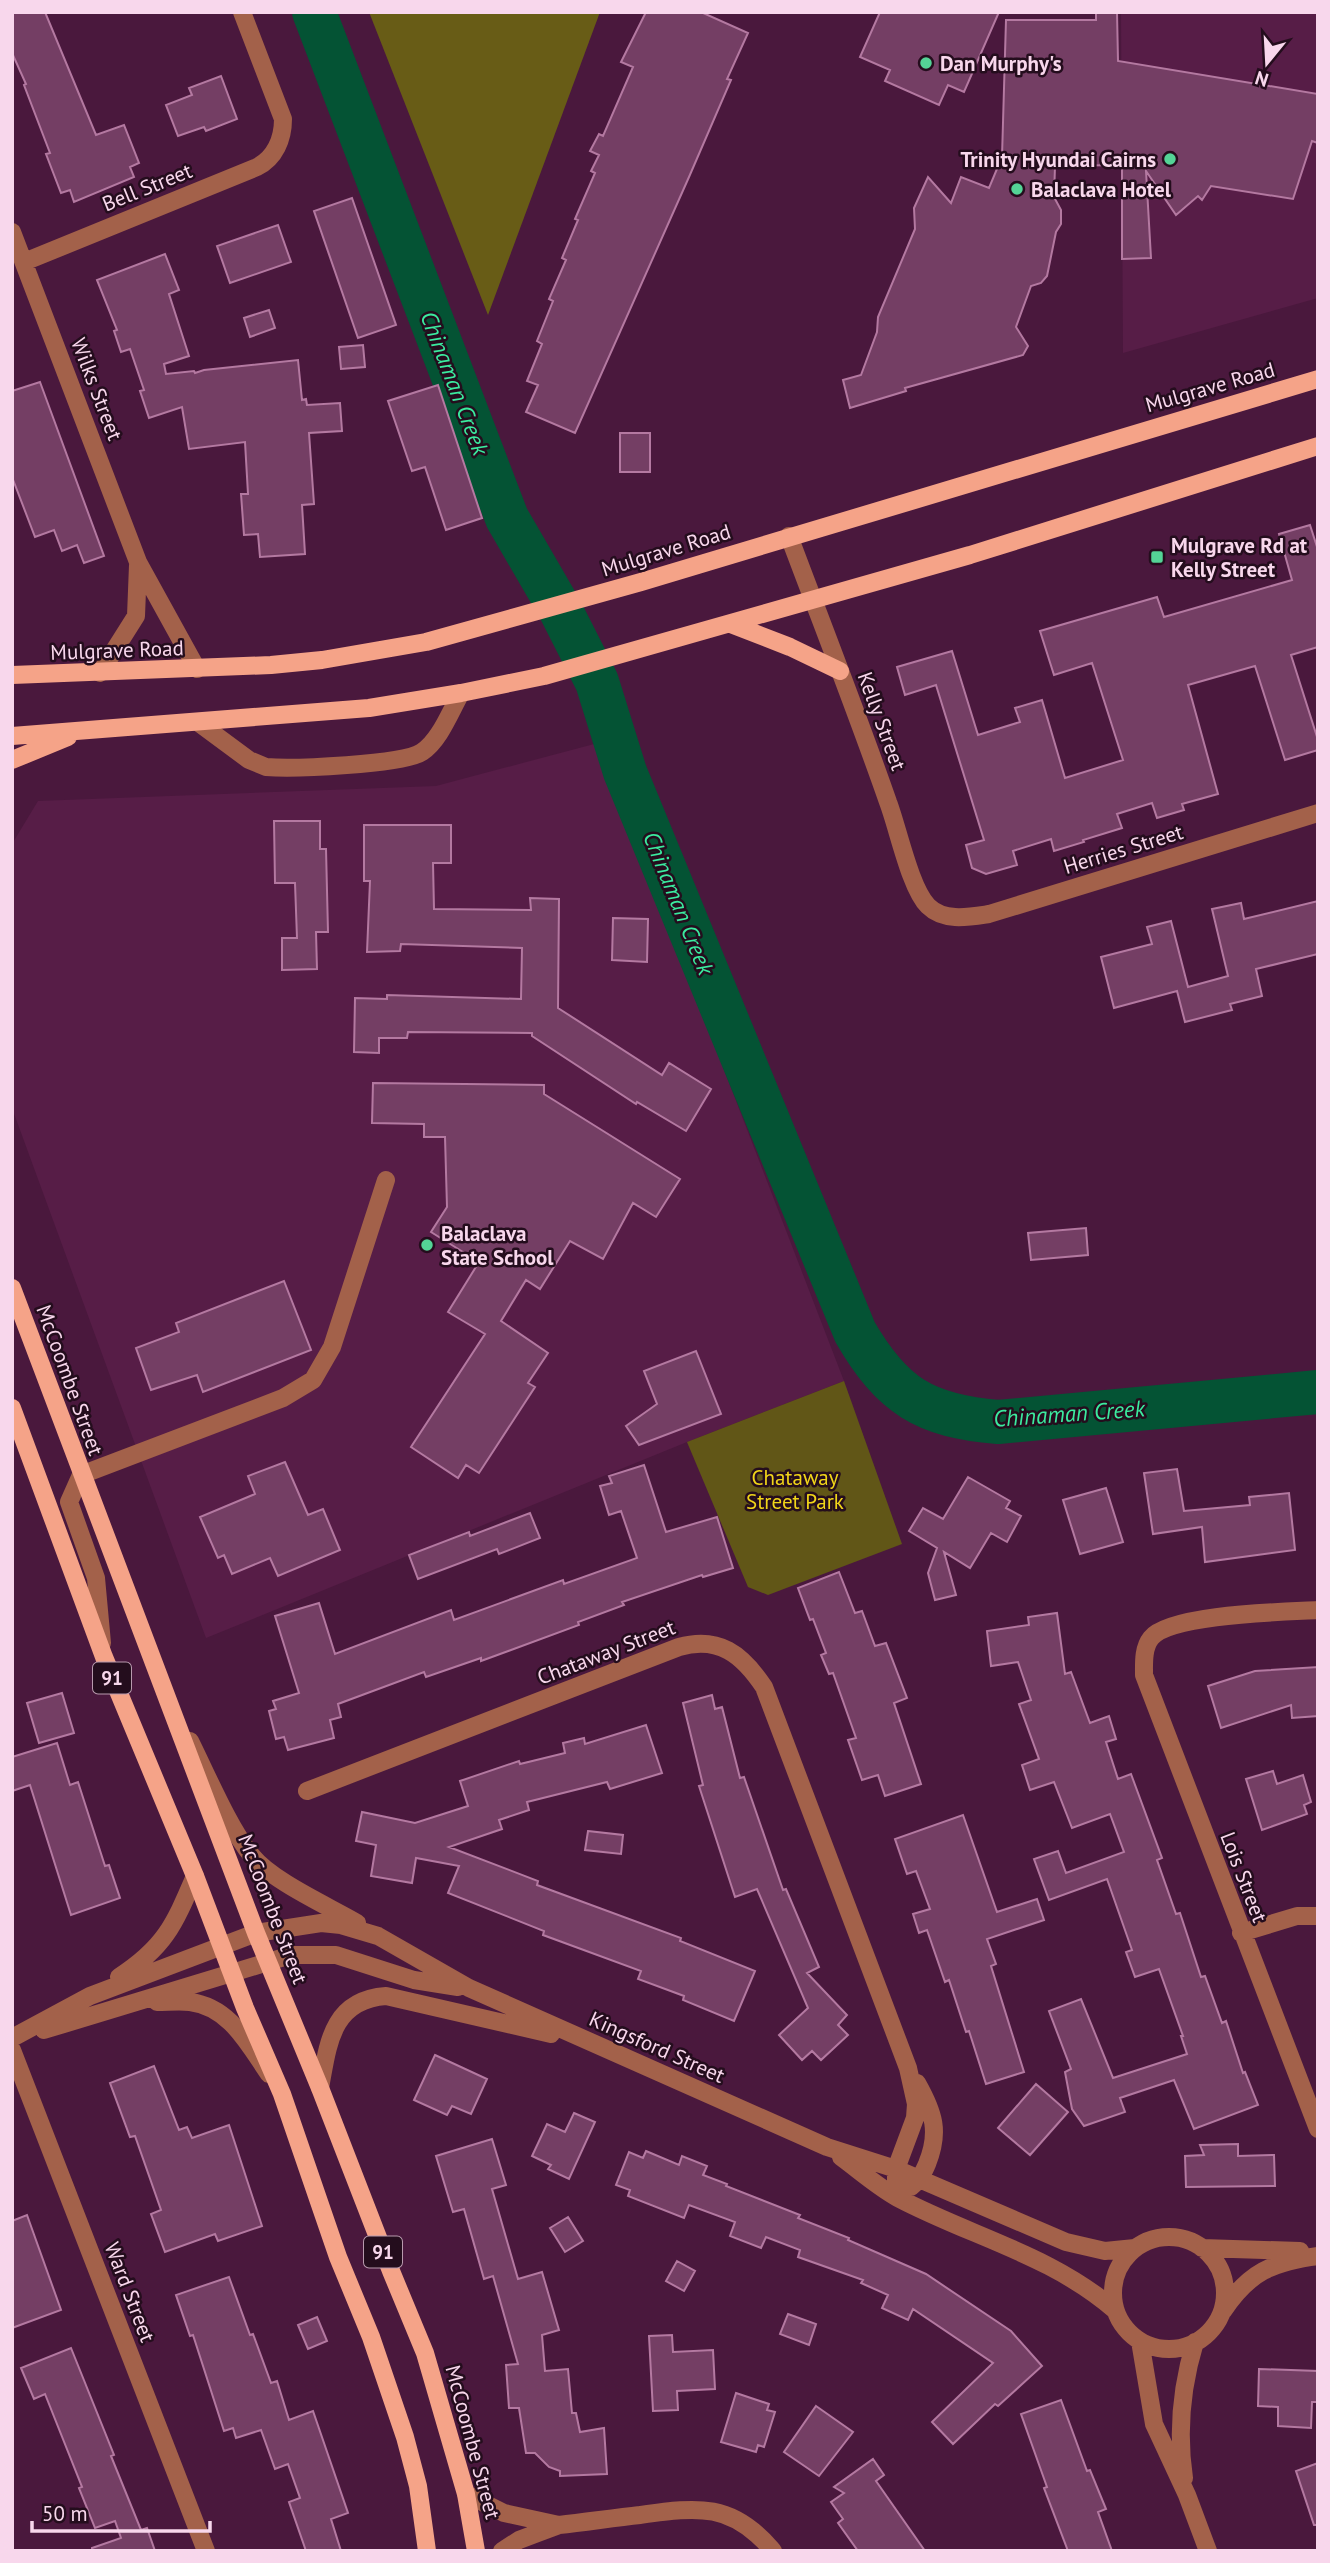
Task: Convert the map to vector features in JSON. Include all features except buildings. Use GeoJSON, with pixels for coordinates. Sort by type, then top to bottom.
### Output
{"type":"FeatureCollection","features":[{"type":"Feature","properties":{"kind":"main road","name":"Mulgrave Road"},"geometry":{"type":"LineString","coordinates":[[12,676],[271,665],[426,642],[530,614],[1318,380]]}},
{"type":"Feature","properties":{"kind":"main road"},"geometry":{"type":"LineString","coordinates":[[12,736],[369,708],[461,693],[563,671],[970,555],[1318,446]]}},
{"type":"Feature","properties":{"kind":"main road"},"geometry":{"type":"LineString","coordinates":[[731,624],[790,647],[839,671]]}},
{"type":"Feature","properties":{"kind":"main road"},"geometry":{"type":"LineString","coordinates":[[12,760],[81,731]]}},
{"type":"Feature","properties":{"kind":"main road","name":"McCoombe Street"},"geometry":{"type":"LineString","coordinates":[[12,1288],[256,1933],[425,2353],[466,2494],[476,2551]]}},
{"type":"Feature","properties":{"kind":"main road","name":"91"},"geometry":{"type":"LineString","coordinates":[[12,1408],[104,1657],[195,1876],[219,1946],[282,2094],[338,2257],[371,2337],[405,2437],[418,2486],[427,2551]]}},
{"type":"Feature","properties":{"kind":"street","name":"Bell Street"},"geometry":{"type":"LineString","coordinates":[[24,262],[257,167],[271,157],[279,144],[283,126],[280,109],[242,12]]}},
{"type":"Feature","properties":{"kind":"street","name":"Wilks Street"},"geometry":{"type":"LineString","coordinates":[[12,232],[138,562],[197,670]]}},
{"type":"Feature","properties":{"kind":"street","name":"Kelly Street"},"geometry":{"type":"LineString","coordinates":[[789,536],[888,802],[918,891],[928,906],[940,915]]}},
{"type":"Feature","properties":{"kind":"street","name":"Wilks Street"},"geometry":{"type":"LineString","coordinates":[[100,673],[136,616],[138,562]]}},
{"type":"Feature","properties":{"kind":"street"},"geometry":{"type":"LineString","coordinates":[[199,723],[248,760],[266,767],[399,761],[422,752],[432,743],[461,693]]}},
{"type":"Feature","properties":{"kind":"street","name":"Herries Street"},"geometry":{"type":"LineString","coordinates":[[940,915],[961,918],[989,914],[1318,813]]}},
{"type":"Feature","properties":{"kind":"street"},"geometry":{"type":"LineString","coordinates":[[104,1657],[96,1578],[69,1502],[81,1475],[283,1398],[313,1380],[332,1347],[386,1180]]}},
{"type":"Feature","properties":{"kind":"street","name":"Lois Street"},"geometry":{"type":"LineString","coordinates":[[1318,1609],[1186,1621],[1164,1627],[1150,1639],[1144,1657],[1144,1675],[1148,1689],[1318,2129]]}},
{"type":"Feature","properties":{"kind":"street","name":"Chataway Street"},"geometry":{"type":"LineString","coordinates":[[307,1791],[679,1647],[703,1643],[729,1650],[754,1673],[764,1687],[908,2068],[916,2104],[915,2118],[896,2169],[896,2197]]}},
{"type":"Feature","properties":{"kind":"street"},"geometry":{"type":"LineString","coordinates":[[160,1682],[226,1811],[253,1857],[283,1880],[379,1936]]}},
{"type":"Feature","properties":{"kind":"street"},"geometry":{"type":"LineString","coordinates":[[12,2039],[90,1996],[144,1961],[157,1948],[178,1917],[195,1876]]}},
{"type":"Feature","properties":{"kind":"street"},"geometry":{"type":"LineString","coordinates":[[1241,1933],[1297,1916],[1318,1916]]}},
{"type":"Feature","properties":{"kind":"street","name":"Kingsford Street"},"geometry":{"type":"LineString","coordinates":[[90,1996],[256,1933],[321,1923],[341,1924],[379,1936],[469,1988],[827,2147],[896,2169],[1066,2242],[1105,2251],[1135,2248]]}},
{"type":"Feature","properties":{"kind":"street","name":"Kingsford Street"},"geometry":{"type":"LineString","coordinates":[[12,2039],[268,1960],[301,1954],[336,1955],[414,1980],[469,1988]]}},
{"type":"Feature","properties":{"kind":"street"},"geometry":{"type":"LineString","coordinates":[[320,2088],[329,2037],[338,2021],[352,2007],[369,1997],[386,1996],[592,2043]]}},
{"type":"Feature","properties":{"kind":"street"},"geometry":{"type":"LineString","coordinates":[[142,2001],[191,2002],[219,2012],[233,2022],[282,2094]]}},
{"type":"Feature","properties":{"kind":"street","name":"Ward Street"},"geometry":{"type":"LineString","coordinates":[[12,2050],[206,2551]]}},
{"type":"Feature","properties":{"kind":"street","name":"Chataway Street"},"geometry":{"type":"LineString","coordinates":[[908,2068],[929,2104],[934,2124],[934,2146],[920,2180]]}},
{"type":"Feature","properties":{"kind":"street","name":"Kingsford Street"},"geometry":{"type":"LineString","coordinates":[[827,2147],[896,2197],[1050,2266],[1086,2287],[1115,2312]]}},
{"type":"Feature","properties":{"kind":"street"},"geometry":{"type":"LineString","coordinates":[[896,2197],[920,2180]]}},
{"type":"Feature","properties":{"kind":"street"},"geometry":{"type":"LineString","coordinates":[[1221,2314],[1225,2295],[1222,2276],[1214,2260],[1202,2248],[1186,2240],[1168,2237],[1151,2240],[1135,2248],[1123,2261],[1115,2277],[1112,2294],[1115,2312],[1125,2329],[1140,2341],[1158,2348],[1177,2349],[1195,2343],[1210,2331],[1240,2287],[1265,2268],[1318,2254]]}},
{"type":"Feature","properties":{"kind":"street"},"geometry":{"type":"LineString","coordinates":[[1202,2248],[1318,2254]]}},
{"type":"Feature","properties":{"kind":"street"},"geometry":{"type":"LineString","coordinates":[[1140,2341],[1154,2424],[1187,2496],[1208,2551]]}},
{"type":"Feature","properties":{"kind":"street"},"geometry":{"type":"LineString","coordinates":[[1187,2496],[1180,2450],[1182,2399],[1195,2343]]}},
{"type":"Feature","properties":{"kind":"street"},"geometry":{"type":"LineString","coordinates":[[466,2494],[504,2513],[559,2525]]}},
{"type":"Feature","properties":{"kind":"street"},"geometry":{"type":"LineString","coordinates":[[502,2551],[519,2540],[559,2525],[697,2508],[743,2522],[763,2538],[773,2551]]}},
{"type":"Feature","properties":{"kind":"shaded area"},"geometry":{"type":"Polygon","coordinates":[[[369,12],[600,12],[488,315],[369,12]]]}},
{"type":"Feature","properties":{"kind":"shaded area"},"geometry":{"type":"Polygon","coordinates":[[[1121,12],[1318,12],[1318,298],[1123,353],[1121,12]]]}},
{"type":"Feature","properties":{"kind":"shaded area","name":"Balaclava State School"},"geometry":{"type":"Polygon","coordinates":[[[598,743],[844,1381],[206,1638],[12,1108],[12,844],[38,801],[436,786],[598,743]]]}},
{"type":"Feature","properties":{"kind":"green space","name":"Chataway Street Park"},"geometry":{"type":"Polygon","coordinates":[[[844,1381],[902,1544],[768,1595],[748,1587],[687,1442],[844,1381]]]}},
{"type":"Feature","properties":{"kind":"waterway","name":"Chinaman Creek"},"geometry":{"type":"LineString","coordinates":[[314,12],[507,518],[561,611],[597,682],[625,772],[855,1332],[869,1354],[897,1387],[930,1408],[972,1419],[998,1422],[1318,1392]]}},
{"type":"Feature","properties":{"kind":"place","name":"Dan Murphy's"},"geometry":{"type":"Point","coordinates":[926,63]}},
{"type":"Feature","properties":{"kind":"place","name":"Trinity Hyundai Cairns"},"geometry":{"type":"Point","coordinates":[1170,159]}},
{"type":"Feature","properties":{"kind":"place","name":"Balaclava Hotel"},"geometry":{"type":"Point","coordinates":[1017,189]}},
{"type":"Feature","properties":{"kind":"place","name":"Mulgrave Rd at Kelly Street"},"geometry":{"type":"Point","coordinates":[1157,557]}},
{"type":"Feature","properties":{"kind":"place","name":"Balaclava State School"},"geometry":{"type":"Point","coordinates":[427,1245]}}]}
